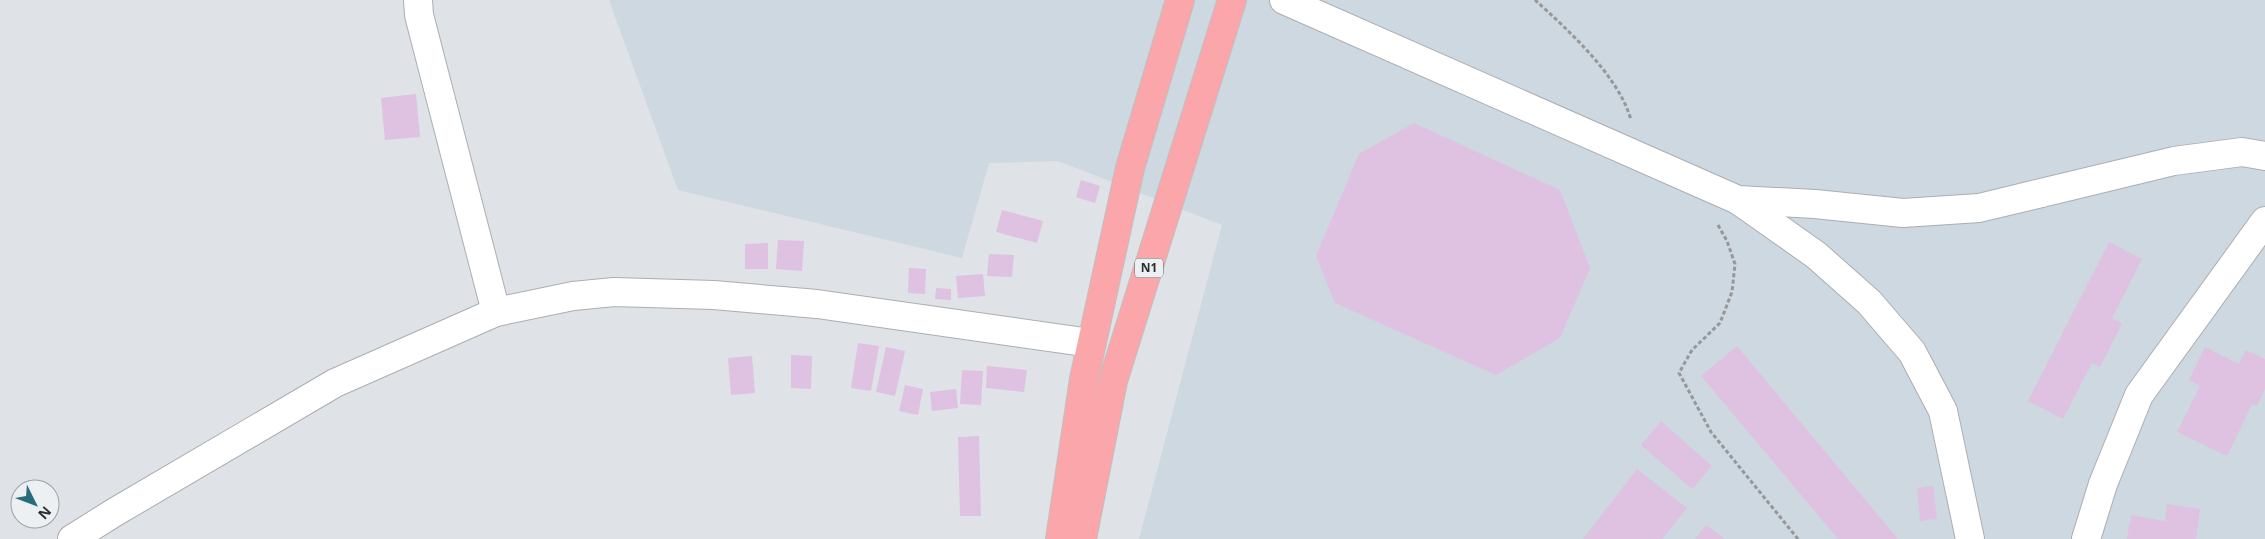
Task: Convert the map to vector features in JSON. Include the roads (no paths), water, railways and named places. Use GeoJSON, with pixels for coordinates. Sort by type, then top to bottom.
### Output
{"type":"FeatureCollection","features":[{"type":"Feature","properties":{"kind":"highway"},"geometry":{"type":"LineString","coordinates":[[1060,539],[1091,343],[1130,168],[1180,0]]}},
{"type":"Feature","properties":{"kind":"highway","name":"N1"},"geometry":{"type":"LineString","coordinates":[[1082,539],[1113,381],[1232,0]]}},
{"type":"Feature","properties":{"kind":"street"},"geometry":{"type":"LineString","coordinates":[[418,0],[419,15],[496,312]]}},
{"type":"Feature","properties":{"kind":"street"},"geometry":{"type":"LineString","coordinates":[[1284,0],[1738,200],[1823,261],[1869,302],[1912,352],[1943,411],[1970,539]]}},
{"type":"Feature","properties":{"kind":"street"},"geometry":{"type":"LineString","coordinates":[[1738,200],[1815,204],[1903,213],[1979,208],[2174,161],[2242,152],[2265,156]]}},
{"type":"Feature","properties":{"kind":"street"},"geometry":{"type":"LineString","coordinates":[[2086,539],[2103,484],[2139,395],[2265,221]]}},
{"type":"Feature","properties":{"kind":"street"},"geometry":{"type":"LineString","coordinates":[[72,539],[335,383],[496,312],[573,296],[614,292],[714,295],[817,304],[1091,343]]}}]}
